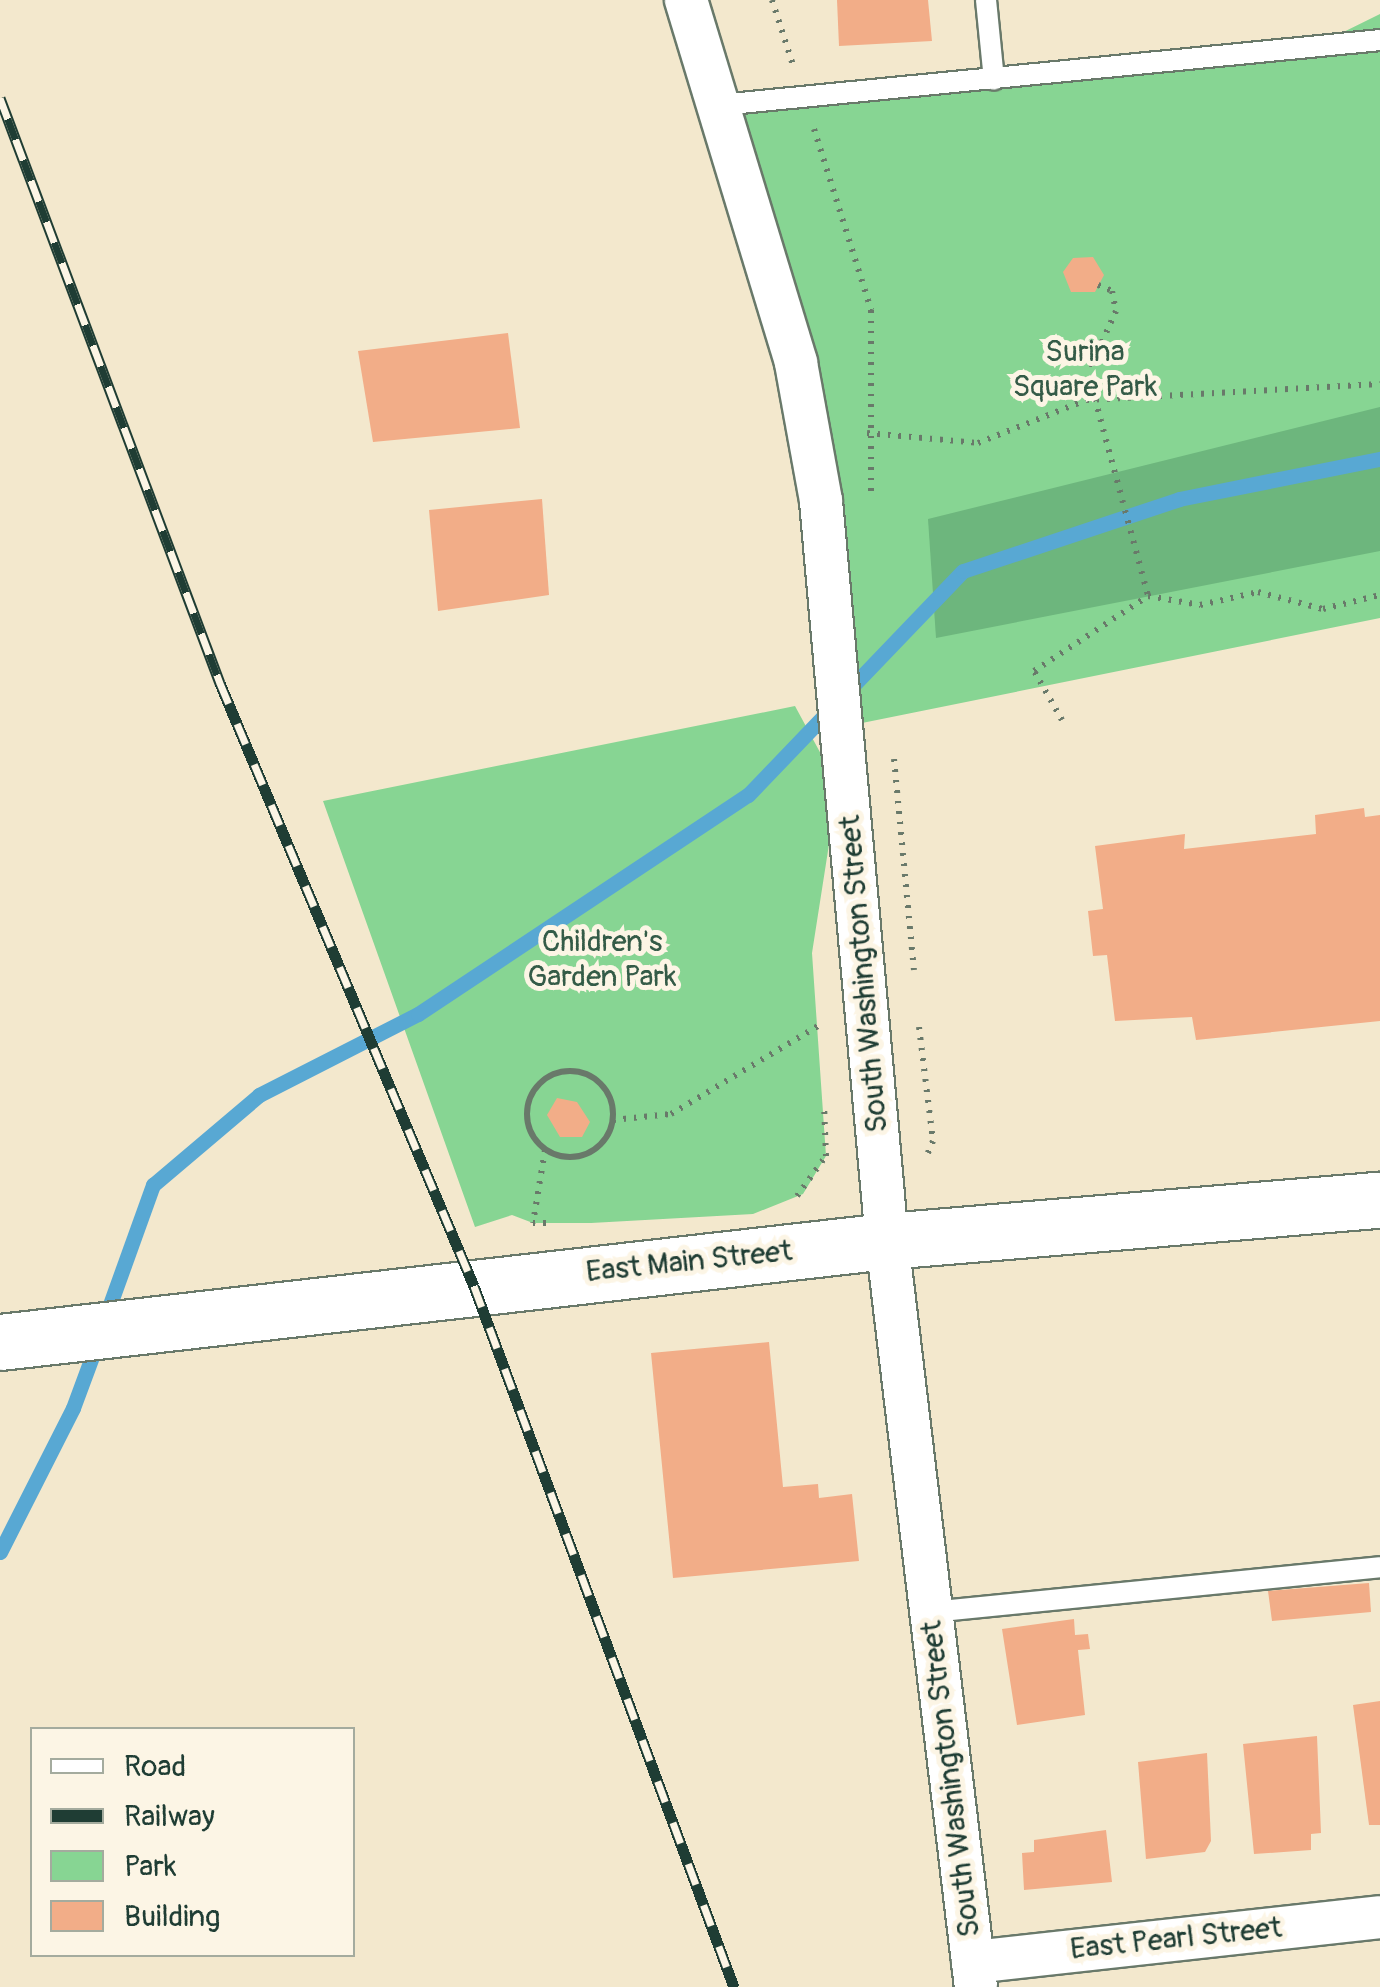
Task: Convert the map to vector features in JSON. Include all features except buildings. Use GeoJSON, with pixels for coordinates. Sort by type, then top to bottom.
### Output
{"type":"FeatureCollection","features":[{"type":"Feature","properties":{"kind":"main road","name":"East Main Street"},"geometry":{"type":"LineString","coordinates":[[0,1342],[887,1241],[1380,1200]]}},
{"type":"Feature","properties":{"kind":"street","name":"South Washington Street"},"geometry":{"type":"LineString","coordinates":[[686,0],[796,362],[821,501],[887,1241],[974,1974]]}},
{"type":"Feature","properties":{"kind":"street","name":"East Pearl Street"},"geometry":{"type":"LineString","coordinates":[[974,1974],[1380,1917]]}},
{"type":"Feature","properties":{"kind":"lane"},"geometry":{"type":"LineString","coordinates":[[986,0],[994,80]]}},
{"type":"Feature","properties":{"kind":"lane"},"geometry":{"type":"LineString","coordinates":[[720,105],[1380,40]]}},
{"type":"Feature","properties":{"kind":"lane"},"geometry":{"type":"LineString","coordinates":[[932,1612],[1380,1568]]}},
{"type":"Feature","properties":{"kind":"path"},"geometry":{"type":"LineString","coordinates":[[772,0],[871,310],[874,374],[867,433],[872,502]]}},
{"type":"Feature","properties":{"kind":"path"},"geometry":{"type":"LineString","coordinates":[[1098,285],[1112,291],[1116,311],[1092,364],[1095,399],[1148,596]]}},
{"type":"Feature","properties":{"kind":"path"},"geometry":{"type":"LineString","coordinates":[[867,433],[978,443],[1095,399],[1380,384]]}},
{"type":"Feature","properties":{"kind":"path"},"geometry":{"type":"LineString","coordinates":[[1062,720],[1034,671],[1075,650],[1148,596],[1200,605],[1258,592],[1323,609],[1380,595]]}},
{"type":"Feature","properties":{"kind":"path"},"geometry":{"type":"LineString","coordinates":[[816,1008],[820,1042]]}},
{"type":"Feature","properties":{"kind":"path"},"geometry":{"type":"LineString","coordinates":[[545,1150],[559,1156],[587,1154],[613,1120],[672,1114],[818,1026]]}},
{"type":"Feature","properties":{"kind":"path"},"geometry":{"type":"LineString","coordinates":[[552,1223],[533,1223],[545,1150],[526,1114],[545,1078],[586,1074],[607,1092],[613,1120]]}},
{"type":"Feature","properties":{"kind":"path"},"geometry":{"type":"LineString","coordinates":[[786,1201],[802,1194],[826,1156],[824,1090]]}},
{"type":"Feature","properties":{"kind":"green space","name":"Surina Square Park"},"geometry":{"type":"Polygon","coordinates":[[[1380,14],[1380,618],[862,723],[720,105],[1305,51],[1380,14]]]}},
{"type":"Feature","properties":{"kind":"green space"},"geometry":{"type":"Polygon","coordinates":[[[1380,407],[1380,551],[936,638],[928,519],[1380,407]]]}},
{"type":"Feature","properties":{"kind":"green space","name":"Children's Garden Park"},"geometry":{"type":"Polygon","coordinates":[[[795,706],[822,756],[830,838],[812,953],[826,1156],[803,1194],[753,1214],[591,1223],[533,1223],[512,1215],[475,1227],[323,801],[795,706]]]}},
{"type":"Feature","properties":{"kind":"waterway"},"geometry":{"type":"LineString","coordinates":[[104,1321],[153,1185],[259,1095],[418,1014],[748,795],[963,571],[1179,499],[1380,459]]}},
{"type":"Feature","properties":{"kind":"waterway"},"geometry":{"type":"LineString","coordinates":[[0,1552],[73,1408],[97,1343]]}},
{"type":"Feature","properties":{"kind":"railway"},"geometry":{"type":"LineString","coordinates":[[0,98],[220,683],[474,1286],[734,1987]]}}]}
